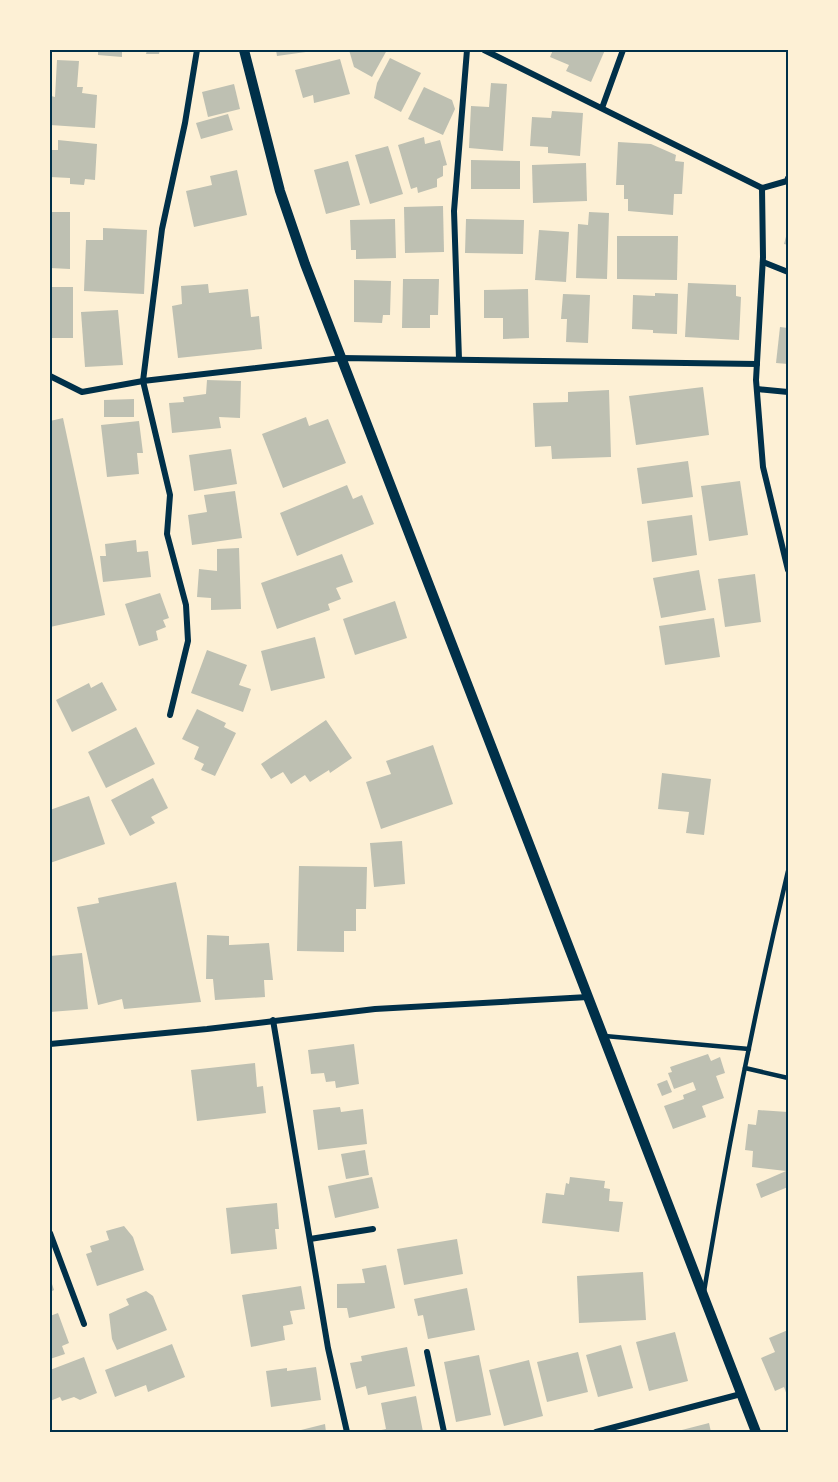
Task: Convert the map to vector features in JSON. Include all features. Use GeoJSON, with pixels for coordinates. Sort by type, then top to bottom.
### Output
{"type":"FeatureCollection","features":[{"type":"Feature","properties":{"kind":"street"},"geometry":{"type":"LineString","coordinates":[[170,715],[188,641],[186,606],[166,534],[170,495],[143,381],[162,230],[185,123],[197,50]]}},
{"type":"Feature","properties":{"kind":"street"},"geometry":{"type":"LineString","coordinates":[[244,50],[280,191],[305,264],[756,1432]]}},
{"type":"Feature","properties":{"kind":"street"},"geometry":{"type":"LineString","coordinates":[[459,359],[454,211],[467,50]]}},
{"type":"Feature","properties":{"kind":"street"},"geometry":{"type":"LineString","coordinates":[[484,50],[762,188],[787,181],[789,178]]}},
{"type":"Feature","properties":{"kind":"street"},"geometry":{"type":"LineString","coordinates":[[602,108],[623,50]]}},
{"type":"Feature","properties":{"kind":"street"},"geometry":{"type":"LineString","coordinates":[[762,188],[763,262],[757,389],[763,466],[789,570]]}},
{"type":"Feature","properties":{"kind":"street"},"geometry":{"type":"LineString","coordinates":[[763,262],[789,272]]}},
{"type":"Feature","properties":{"kind":"street"},"geometry":{"type":"LineString","coordinates":[[50,376],[82,392],[143,381],[342,358],[757,364]]}},
{"type":"Feature","properties":{"kind":"street"},"geometry":{"type":"LineString","coordinates":[[757,389],[789,392]]}},
{"type":"Feature","properties":{"kind":"street"},"geometry":{"type":"LineString","coordinates":[[50,1044],[207,1029],[375,1009],[588,997]]}},
{"type":"Feature","properties":{"kind":"street"},"geometry":{"type":"LineString","coordinates":[[273,1020],[328,1348],[346,1432]]}},
{"type":"Feature","properties":{"kind":"street"},"geometry":{"type":"LineString","coordinates":[[310,1239],[373,1229]]}},
{"type":"Feature","properties":{"kind":"street"},"geometry":{"type":"LineString","coordinates":[[50,1233],[84,1324]]}},
{"type":"Feature","properties":{"kind":"street"},"geometry":{"type":"LineString","coordinates":[[427,1352],[444,1432]]}},
{"type":"Feature","properties":{"kind":"street"},"geometry":{"type":"LineString","coordinates":[[600,1432],[741,1394]]}},
{"type":"Feature","properties":{"kind":"lane"},"geometry":{"type":"LineString","coordinates":[[704,1297],[720,1196],[767,959],[789,872]]}},
{"type":"Feature","properties":{"kind":"lane"},"geometry":{"type":"LineString","coordinates":[[603,1036],[749,1049]]}},
{"type":"Feature","properties":{"kind":"lane"},"geometry":{"type":"LineString","coordinates":[[746,1068],[789,1078]]}},
{"type":"Feature","properties":{"kind":"building"},"geometry":{"type":"Polygon","coordinates":[[[98,50],[122,50],[122,57],[98,55],[98,50]]]}},
{"type":"Feature","properties":{"kind":"building"},"geometry":{"type":"Polygon","coordinates":[[[147,50],[160,50],[159,54],[146,54],[147,50]]]}},
{"type":"Feature","properties":{"kind":"building"},"geometry":{"type":"Polygon","coordinates":[[[276,50],[313,50],[313,51],[277,56],[276,50]]]}},
{"type":"Feature","properties":{"kind":"building"},"geometry":{"type":"Polygon","coordinates":[[[349,50],[387,50],[372,77],[354,67],[349,50]]]}},
{"type":"Feature","properties":{"kind":"building"},"geometry":{"type":"Polygon","coordinates":[[[553,50],[605,50],[591,82],[566,71],[569,65],[550,57],[553,50]]]}},
{"type":"Feature","properties":{"kind":"building"},"geometry":{"type":"Polygon","coordinates":[[[390,58],[421,73],[401,112],[374,98],[377,83],[390,58]]]}},
{"type":"Feature","properties":{"kind":"building"},"geometry":{"type":"Polygon","coordinates":[[[340,59],[350,94],[314,103],[313,95],[303,98],[295,70],[340,59]]]}},
{"type":"Feature","properties":{"kind":"building"},"geometry":{"type":"Polygon","coordinates":[[[57,60],[79,61],[77,87],[83,87],[82,93],[97,95],[95,128],[50,125],[51,96],[55,97],[57,60]]]}},
{"type":"Feature","properties":{"kind":"building"},"geometry":{"type":"Polygon","coordinates":[[[491,83],[507,84],[503,151],[469,148],[471,106],[489,107],[491,83]]]}},
{"type":"Feature","properties":{"kind":"building"},"geometry":{"type":"Polygon","coordinates":[[[234,84],[240,109],[208,117],[202,92],[234,84]]]}},
{"type":"Feature","properties":{"kind":"building"},"geometry":{"type":"Polygon","coordinates":[[[424,87],[452,100],[455,109],[443,135],[408,119],[424,87]]]}},
{"type":"Feature","properties":{"kind":"building"},"geometry":{"type":"Polygon","coordinates":[[[552,111],[583,113],[580,156],[548,153],[548,147],[530,146],[532,117],[551,118],[552,111]]]}},
{"type":"Feature","properties":{"kind":"building"},"geometry":{"type":"Polygon","coordinates":[[[228,114],[233,130],[201,139],[196,123],[228,114]]]}},
{"type":"Feature","properties":{"kind":"building"},"geometry":{"type":"Polygon","coordinates":[[[424,137],[425,144],[440,140],[447,165],[443,166],[443,176],[437,179],[437,187],[418,193],[417,187],[411,189],[398,145],[424,137]]]}},
{"type":"Feature","properties":{"kind":"building"},"geometry":{"type":"Polygon","coordinates":[[[58,140],[97,144],[95,180],[85,179],[84,185],[70,184],[70,178],[50,177],[52,150],[58,150],[58,140]]]}},
{"type":"Feature","properties":{"kind":"building"},"geometry":{"type":"Polygon","coordinates":[[[618,142],[651,144],[676,155],[675,161],[684,162],[682,194],[674,194],[673,215],[628,211],[628,199],[624,199],[624,185],[616,185],[618,142]]]}},
{"type":"Feature","properties":{"kind":"building"},"geometry":{"type":"Polygon","coordinates":[[[388,146],[403,194],[370,204],[355,155],[388,146]]]}},
{"type":"Feature","properties":{"kind":"building"},"geometry":{"type":"Polygon","coordinates":[[[471,160],[520,161],[520,189],[471,189],[471,160]]]}},
{"type":"Feature","properties":{"kind":"building"},"geometry":{"type":"Polygon","coordinates":[[[348,161],[360,205],[326,214],[314,170],[348,161]]]}},
{"type":"Feature","properties":{"kind":"building"},"geometry":{"type":"Polygon","coordinates":[[[586,163],[587,201],[533,203],[532,165],[586,163]]]}},
{"type":"Feature","properties":{"kind":"building"},"geometry":{"type":"Polygon","coordinates":[[[237,170],[247,215],[194,227],[186,191],[212,185],[210,176],[237,170]]]}},
{"type":"Feature","properties":{"kind":"building"},"geometry":{"type":"Polygon","coordinates":[[[443,206],[444,252],[405,253],[404,207],[443,206]]]}},
{"type":"Feature","properties":{"kind":"building"},"geometry":{"type":"Polygon","coordinates":[[[50,212],[70,212],[70,269],[50,268],[50,212]]]}},
{"type":"Feature","properties":{"kind":"building"},"geometry":{"type":"Polygon","coordinates":[[[589,212],[609,213],[607,279],[576,278],[578,224],[588,225],[589,212]]]}},
{"type":"Feature","properties":{"kind":"building"},"geometry":{"type":"Polygon","coordinates":[[[395,219],[396,258],[356,259],[356,250],[351,250],[350,220],[395,219]]]}},
{"type":"Feature","properties":{"kind":"building"},"geometry":{"type":"Polygon","coordinates":[[[466,219],[524,220],[523,254],[465,253],[466,219]]]}},
{"type":"Feature","properties":{"kind":"building"},"geometry":{"type":"Polygon","coordinates":[[[103,228],[147,230],[144,294],[84,291],[86,240],[103,240],[103,228]]]}},
{"type":"Feature","properties":{"kind":"building"},"geometry":{"type":"Polygon","coordinates":[[[788,229],[788,245],[784,244],[788,229]]]}},
{"type":"Feature","properties":{"kind":"building"},"geometry":{"type":"Polygon","coordinates":[[[539,230],[569,232],[566,282],[535,280],[539,230]]]}},
{"type":"Feature","properties":{"kind":"building"},"geometry":{"type":"Polygon","coordinates":[[[617,236],[678,236],[677,280],[617,279],[617,236]]]}},
{"type":"Feature","properties":{"kind":"building"},"geometry":{"type":"Polygon","coordinates":[[[403,279],[439,279],[438,315],[430,315],[430,328],[402,328],[403,279]]]}},
{"type":"Feature","properties":{"kind":"building"},"geometry":{"type":"Polygon","coordinates":[[[354,280],[391,281],[390,315],[383,315],[382,323],[354,322],[354,280]]]}},
{"type":"Feature","properties":{"kind":"building"},"geometry":{"type":"Polygon","coordinates":[[[688,283],[736,285],[736,296],[741,297],[739,340],[685,337],[688,283]]]}},
{"type":"Feature","properties":{"kind":"building"},"geometry":{"type":"Polygon","coordinates":[[[208,284],[209,293],[248,289],[251,317],[259,316],[262,349],[178,358],[172,306],[182,304],[181,286],[208,284]]]}},
{"type":"Feature","properties":{"kind":"building"},"geometry":{"type":"Polygon","coordinates":[[[50,287],[73,287],[73,338],[50,338],[50,287]]]}},
{"type":"Feature","properties":{"kind":"building"},"geometry":{"type":"Polygon","coordinates":[[[528,289],[529,338],[503,339],[503,318],[484,318],[484,290],[528,289]]]}},
{"type":"Feature","properties":{"kind":"building"},"geometry":{"type":"Polygon","coordinates":[[[655,293],[678,294],[677,334],[632,329],[633,295],[655,296],[655,293]]]}},
{"type":"Feature","properties":{"kind":"building"},"geometry":{"type":"Polygon","coordinates":[[[563,294],[590,295],[588,343],[566,342],[567,319],[561,319],[563,294]]]}},
{"type":"Feature","properties":{"kind":"building"},"geometry":{"type":"Polygon","coordinates":[[[118,310],[123,365],[85,367],[81,312],[118,310]]]}},
{"type":"Feature","properties":{"kind":"building"},"geometry":{"type":"Polygon","coordinates":[[[780,327],[788,328],[788,364],[776,363],[780,327]]]}},
{"type":"Feature","properties":{"kind":"building"},"geometry":{"type":"Polygon","coordinates":[[[207,380],[241,381],[240,418],[219,417],[221,428],[172,433],[169,403],[184,402],[183,397],[206,394],[207,380]]]}},
{"type":"Feature","properties":{"kind":"building"},"geometry":{"type":"Polygon","coordinates":[[[703,387],[709,435],[636,445],[629,396],[703,387]]]}},
{"type":"Feature","properties":{"kind":"building"},"geometry":{"type":"Polygon","coordinates":[[[609,390],[611,457],[552,459],[551,446],[535,447],[533,403],[568,402],[568,392],[609,390]]]}},
{"type":"Feature","properties":{"kind":"building"},"geometry":{"type":"Polygon","coordinates":[[[134,399],[134,417],[104,417],[104,400],[134,399]]]}},
{"type":"Feature","properties":{"kind":"building"},"geometry":{"type":"Polygon","coordinates":[[[306,417],[309,426],[328,419],[346,463],[283,488],[262,434],[306,417]]]}},
{"type":"Feature","properties":{"kind":"building"},"geometry":{"type":"Polygon","coordinates":[[[63,418],[105,615],[50,627],[50,421],[63,418]]]}},
{"type":"Feature","properties":{"kind":"building"},"geometry":{"type":"Polygon","coordinates":[[[139,421],[143,453],[137,453],[139,474],[107,477],[101,425],[139,421]]]}},
{"type":"Feature","properties":{"kind":"building"},"geometry":{"type":"Polygon","coordinates":[[[231,449],[237,484],[194,491],[189,455],[231,449]]]}},
{"type":"Feature","properties":{"kind":"building"},"geometry":{"type":"Polygon","coordinates":[[[688,461],[693,497],[642,504],[637,468],[688,461]]]}},
{"type":"Feature","properties":{"kind":"building"},"geometry":{"type":"Polygon","coordinates":[[[740,481],[748,535],[709,541],[701,486],[740,481]]]}},
{"type":"Feature","properties":{"kind":"building"},"geometry":{"type":"Polygon","coordinates":[[[347,485],[353,499],[362,495],[374,524],[297,556],[280,513],[347,485]]]}},
{"type":"Feature","properties":{"kind":"building"},"geometry":{"type":"Polygon","coordinates":[[[235,491],[242,538],[192,545],[188,515],[207,512],[204,495],[235,491]]]}},
{"type":"Feature","properties":{"kind":"building"},"geometry":{"type":"Polygon","coordinates":[[[692,515],[697,555],[652,562],[647,521],[692,515]]]}},
{"type":"Feature","properties":{"kind":"building"},"geometry":{"type":"Polygon","coordinates":[[[136,540],[137,552],[148,551],[151,577],[103,582],[100,556],[106,556],[105,544],[136,540]]]}},
{"type":"Feature","properties":{"kind":"building"},"geometry":{"type":"Polygon","coordinates":[[[239,548],[241,609],[211,610],[211,598],[197,597],[199,569],[217,571],[217,549],[239,548]]]}},
{"type":"Feature","properties":{"kind":"building"},"geometry":{"type":"Polygon","coordinates":[[[342,554],[353,582],[336,588],[341,599],[328,604],[330,610],[277,629],[261,583],[342,554]]]}},
{"type":"Feature","properties":{"kind":"building"},"geometry":{"type":"Polygon","coordinates":[[[699,570],[706,610],[661,618],[653,578],[699,570]]]}},
{"type":"Feature","properties":{"kind":"building"},"geometry":{"type":"Polygon","coordinates":[[[755,574],[761,622],[725,627],[718,579],[755,574]]]}},
{"type":"Feature","properties":{"kind":"building"},"geometry":{"type":"Polygon","coordinates":[[[160,593],[169,618],[163,620],[166,627],[156,631],[158,640],[139,646],[125,604],[160,593]]]}},
{"type":"Feature","properties":{"kind":"building"},"geometry":{"type":"Polygon","coordinates":[[[395,601],[407,638],[355,655],[343,619],[395,601]]]}},
{"type":"Feature","properties":{"kind":"building"},"geometry":{"type":"Polygon","coordinates":[[[714,618],[720,657],[665,665],[659,626],[714,618]]]}},
{"type":"Feature","properties":{"kind":"building"},"geometry":{"type":"Polygon","coordinates":[[[315,637],[325,678],[271,691],[261,651],[315,637]]]}},
{"type":"Feature","properties":{"kind":"building"},"geometry":{"type":"Polygon","coordinates":[[[207,650],[247,665],[239,685],[251,689],[243,712],[191,693],[207,650]]]}},
{"type":"Feature","properties":{"kind":"building"},"geometry":{"type":"Polygon","coordinates":[[[102,682],[117,710],[72,732],[56,700],[89,683],[91,688],[102,682]]]}},
{"type":"Feature","properties":{"kind":"building"},"geometry":{"type":"Polygon","coordinates":[[[197,709],[226,723],[224,727],[236,733],[215,776],[201,770],[204,764],[194,759],[199,747],[182,739],[197,709]]]}},
{"type":"Feature","properties":{"kind":"building"},"geometry":{"type":"Polygon","coordinates":[[[326,720],[352,758],[330,773],[329,770],[310,782],[305,775],[291,784],[283,772],[271,779],[261,764],[326,720]]]}},
{"type":"Feature","properties":{"kind":"building"},"geometry":{"type":"Polygon","coordinates":[[[136,727],[155,764],[106,788],[88,752],[136,727]]]}},
{"type":"Feature","properties":{"kind":"building"},"geometry":{"type":"Polygon","coordinates":[[[433,745],[453,804],[381,829],[366,782],[391,774],[386,761],[433,745]]]}},
{"type":"Feature","properties":{"kind":"building"},"geometry":{"type":"Polygon","coordinates":[[[662,773],[711,779],[704,835],[686,833],[689,812],[658,809],[662,773]]]}},
{"type":"Feature","properties":{"kind":"building"},"geometry":{"type":"Polygon","coordinates":[[[153,778],[168,808],[151,817],[155,823],[130,836],[111,800],[153,778]]]}},
{"type":"Feature","properties":{"kind":"building"},"geometry":{"type":"Polygon","coordinates":[[[89,796],[105,844],[50,863],[50,810],[89,796]]]}},
{"type":"Feature","properties":{"kind":"building"},"geometry":{"type":"Polygon","coordinates":[[[402,841],[405,884],[374,887],[370,843],[402,841]]]}},
{"type":"Feature","properties":{"kind":"building"},"geometry":{"type":"Polygon","coordinates":[[[299,866],[367,867],[366,909],[356,909],[356,931],[344,931],[344,952],[297,951],[299,866]]]}},
{"type":"Feature","properties":{"kind":"building"},"geometry":{"type":"Polygon","coordinates":[[[176,882],[201,1002],[124,1009],[122,999],[98,1005],[77,907],[99,903],[98,898],[176,882]]]}},
{"type":"Feature","properties":{"kind":"building"},"geometry":{"type":"Polygon","coordinates":[[[207,935],[229,936],[229,945],[269,943],[273,980],[264,980],[265,997],[215,1000],[213,979],[206,979],[207,935]]]}},
{"type":"Feature","properties":{"kind":"building"},"geometry":{"type":"Polygon","coordinates":[[[82,953],[88,1009],[50,1012],[50,956],[82,953]]]}},
{"type":"Feature","properties":{"kind":"building"},"geometry":{"type":"Polygon","coordinates":[[[354,1044],[359,1084],[336,1088],[335,1081],[326,1082],[324,1073],[311,1074],[308,1050],[354,1044]]]}},
{"type":"Feature","properties":{"kind":"building"},"geometry":{"type":"Polygon","coordinates":[[[708,1054],[711,1061],[720,1057],[725,1073],[716,1076],[724,1098],[702,1106],[706,1117],[673,1129],[664,1106],[684,1099],[683,1095],[696,1090],[693,1082],[674,1089],[668,1073],[672,1072],[670,1067],[708,1054]]]}},
{"type":"Feature","properties":{"kind":"building"},"geometry":{"type":"Polygon","coordinates":[[[255,1063],[257,1087],[263,1086],[266,1113],[197,1121],[191,1070],[255,1063]]]}},
{"type":"Feature","properties":{"kind":"building"},"geometry":{"type":"Polygon","coordinates":[[[667,1080],[672,1092],[662,1096],[657,1084],[667,1080]]]}},
{"type":"Feature","properties":{"kind":"building"},"geometry":{"type":"Polygon","coordinates":[[[340,1107],[341,1112],[363,1109],[367,1144],[318,1150],[313,1110],[340,1107]]]}},
{"type":"Feature","properties":{"kind":"building"},"geometry":{"type":"Polygon","coordinates":[[[758,1110],[788,1112],[788,1187],[761,1198],[756,1184],[786,1171],[752,1167],[753,1151],[745,1150],[748,1124],[756,1125],[758,1110]]]}},
{"type":"Feature","properties":{"kind":"building"},"geometry":{"type":"Polygon","coordinates":[[[365,1150],[369,1175],[346,1179],[341,1154],[365,1150]]]}},
{"type":"Feature","properties":{"kind":"building"},"geometry":{"type":"Polygon","coordinates":[[[372,1177],[379,1208],[335,1218],[328,1186],[372,1177]]]}},
{"type":"Feature","properties":{"kind":"building"},"geometry":{"type":"Polygon","coordinates":[[[570,1177],[605,1181],[604,1188],[610,1189],[609,1201],[623,1202],[619,1232],[542,1223],[546,1193],[564,1195],[566,1183],[569,1184],[570,1177]]]}},
{"type":"Feature","properties":{"kind":"building"},"geometry":{"type":"Polygon","coordinates":[[[277,1203],[279,1229],[275,1229],[277,1249],[231,1254],[226,1208],[277,1203]]]}},
{"type":"Feature","properties":{"kind":"building"},"geometry":{"type":"Polygon","coordinates":[[[124,1226],[133,1237],[144,1270],[97,1286],[86,1254],[92,1252],[90,1246],[109,1240],[106,1231],[124,1226]]]}},
{"type":"Feature","properties":{"kind":"building"},"geometry":{"type":"Polygon","coordinates":[[[457,1239],[463,1274],[404,1285],[397,1249],[457,1239]]]}},
{"type":"Feature","properties":{"kind":"building"},"geometry":{"type":"Polygon","coordinates":[[[386,1265],[395,1308],[349,1318],[347,1308],[337,1308],[337,1284],[365,1283],[362,1269],[386,1265]]]}},
{"type":"Feature","properties":{"kind":"building"},"geometry":{"type":"Polygon","coordinates":[[[643,1272],[646,1320],[579,1323],[577,1276],[643,1272]]]}},
{"type":"Feature","properties":{"kind":"building"},"geometry":{"type":"Polygon","coordinates":[[[50,1278],[54,1290],[50,1292],[50,1278]]]}},
{"type":"Feature","properties":{"kind":"building"},"geometry":{"type":"Polygon","coordinates":[[[301,1286],[305,1309],[290,1311],[293,1324],[283,1326],[285,1340],[251,1347],[242,1295],[301,1286]]]}},
{"type":"Feature","properties":{"kind":"building"},"geometry":{"type":"Polygon","coordinates":[[[467,1288],[475,1330],[428,1339],[423,1315],[418,1316],[414,1299],[467,1288]]]}},
{"type":"Feature","properties":{"kind":"building"},"geometry":{"type":"Polygon","coordinates":[[[146,1291],[153,1296],[167,1330],[117,1350],[112,1339],[109,1314],[129,1305],[126,1299],[146,1291]]]}},
{"type":"Feature","properties":{"kind":"building"},"geometry":{"type":"Polygon","coordinates":[[[58,1313],[69,1343],[62,1346],[65,1354],[50,1359],[50,1316],[58,1313]]]}},
{"type":"Feature","properties":{"kind":"building"},"geometry":{"type":"Polygon","coordinates":[[[788,1330],[788,1398],[784,1387],[775,1391],[761,1358],[775,1352],[769,1338],[788,1330]]]}},
{"type":"Feature","properties":{"kind":"building"},"geometry":{"type":"Polygon","coordinates":[[[675,1332],[688,1381],[649,1391],[636,1342],[675,1332]]]}},
{"type":"Feature","properties":{"kind":"building"},"geometry":{"type":"Polygon","coordinates":[[[172,1344],[185,1377],[148,1392],[146,1385],[115,1397],[105,1370],[172,1344]]]}},
{"type":"Feature","properties":{"kind":"building"},"geometry":{"type":"Polygon","coordinates":[[[621,1345],[633,1388],[598,1397],[586,1355],[621,1345]]]}},
{"type":"Feature","properties":{"kind":"building"},"geometry":{"type":"Polygon","coordinates":[[[407,1347],[415,1386],[368,1395],[366,1386],[356,1389],[350,1363],[362,1361],[361,1356],[407,1347]]]}},
{"type":"Feature","properties":{"kind":"building"},"geometry":{"type":"Polygon","coordinates":[[[578,1352],[588,1392],[547,1402],[537,1362],[578,1352]]]}},
{"type":"Feature","properties":{"kind":"building"},"geometry":{"type":"Polygon","coordinates":[[[479,1355],[491,1415],[456,1422],[444,1362],[479,1355]]]}},
{"type":"Feature","properties":{"kind":"building"},"geometry":{"type":"Polygon","coordinates":[[[84,1357],[97,1393],[80,1400],[74,1397],[62,1401],[60,1397],[50,1401],[50,1370],[84,1357]]]}},
{"type":"Feature","properties":{"kind":"building"},"geometry":{"type":"Polygon","coordinates":[[[529,1360],[543,1416],[504,1426],[489,1370],[529,1360]]]}},
{"type":"Feature","properties":{"kind":"building"},"geometry":{"type":"Polygon","coordinates":[[[316,1367],[321,1400],[271,1407],[266,1371],[316,1367]]]}},
{"type":"Feature","properties":{"kind":"building"},"geometry":{"type":"Polygon","coordinates":[[[416,1396],[423,1432],[372,1432],[386,1429],[381,1403],[416,1396]]]}},
{"type":"Feature","properties":{"kind":"building"},"geometry":{"type":"Polygon","coordinates":[[[709,1423],[711,1432],[674,1432],[709,1423]]]}},
{"type":"Feature","properties":{"kind":"building"},"geometry":{"type":"Polygon","coordinates":[[[325,1424],[326,1432],[293,1432],[325,1424]]]}}]}
